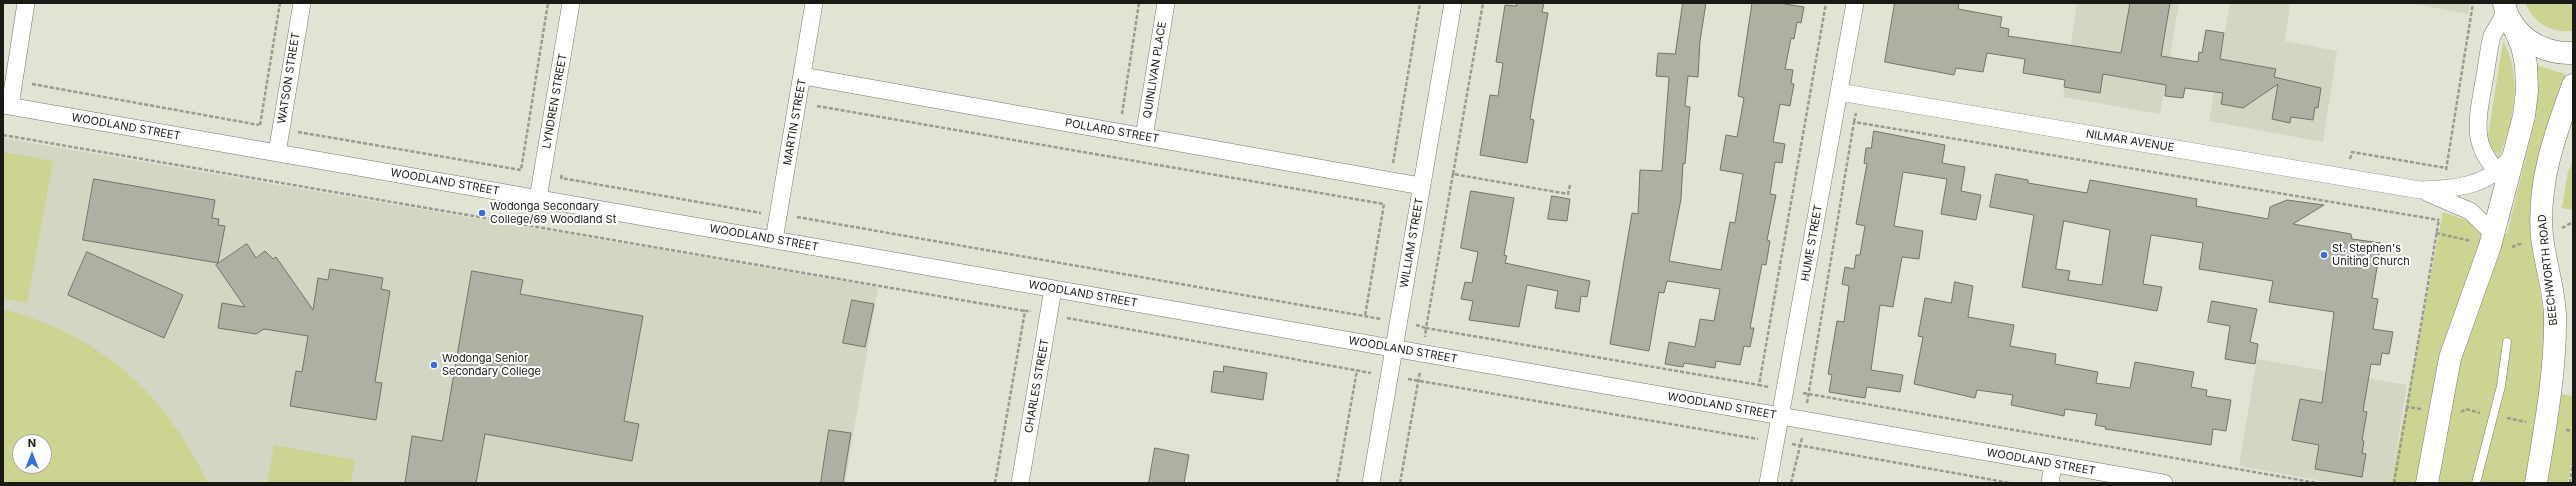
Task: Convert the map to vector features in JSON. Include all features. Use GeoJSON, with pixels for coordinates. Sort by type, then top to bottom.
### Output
{"type":"FeatureCollection","features":[{"type":"Feature","properties":{"kind":"main road"},"geometry":{"type":"LineString","coordinates":[[2507,11],[2522,36],[2536,46],[2557,53],[2573,53]]}},
{"type":"Feature","properties":{"kind":"main road"},"geometry":{"type":"LineString","coordinates":[[2427,483],[2450,358],[2494,234],[2503,176],[2516,152],[2527,91],[2522,46],[2507,11]]}},
{"type":"Feature","properties":{"kind":"main road","name":"BEECHWORTH ROAD"},"geometry":{"type":"LineString","coordinates":[[2536,483],[2546,425],[2555,337],[2555,313],[2542,237],[2542,203],[2550,155],[2573,85]]}},
{"type":"Feature","properties":{"kind":"street"},"geometry":{"type":"LineString","coordinates":[[7,106],[26,3]]}},
{"type":"Feature","properties":{"kind":"street","name":"WATSON STREET"},"geometry":{"type":"LineString","coordinates":[[277,153],[302,3]]}},
{"type":"Feature","properties":{"kind":"street","name":"LYNDREN STREET"},"geometry":{"type":"LineString","coordinates":[[538,199],[571,3]]}},
{"type":"Feature","properties":{"kind":"street","name":"MARTIN STREET"},"geometry":{"type":"LineString","coordinates":[[774,240],[803,76],[814,3]]}},
{"type":"Feature","properties":{"kind":"street","name":"QUINLIVAN PLACE"},"geometry":{"type":"LineString","coordinates":[[1144,137],[1166,3]]}},
{"type":"Feature","properties":{"kind":"street","name":"WILLIAM STREET"},"geometry":{"type":"LineString","coordinates":[[1371,483],[1453,3]]}},
{"type":"Feature","properties":{"kind":"street","name":"HUME STREET"},"geometry":{"type":"LineString","coordinates":[[1768,483],[1855,3]]}},
{"type":"Feature","properties":{"kind":"street"},"geometry":{"type":"LineString","coordinates":[[2503,176],[2481,150],[2477,120],[2493,36],[2507,11]]}},
{"type":"Feature","properties":{"kind":"street","name":"POLLARD STREET"},"geometry":{"type":"LineString","coordinates":[[803,76],[1421,186]]}},
{"type":"Feature","properties":{"kind":"street","name":"NILMAR AVENUE"},"geometry":{"type":"LineString","coordinates":[[1839,92],[2346,176],[2420,190],[2465,207],[2494,234]]}},
{"type":"Feature","properties":{"kind":"street","name":"WOODLAND STREET"},"geometry":{"type":"LineString","coordinates":[[7,106],[2164,483]]}},
{"type":"Feature","properties":{"kind":"street","name":"NILMAR AVENUE"},"geometry":{"type":"LineString","coordinates":[[2420,190],[2444,189],[2477,183],[2503,176]]}},
{"type":"Feature","properties":{"kind":"street","name":"CHARLES STREET"},"geometry":{"type":"LineString","coordinates":[[1020,483],[1053,289]]}},
{"type":"Feature","properties":{"kind":"street"},"geometry":{"type":"LineString","coordinates":[[2050,483],[2053,464]]}},
{"type":"Feature","properties":{"kind":"lane"},"geometry":{"type":"LineString","coordinates":[[2476,483],[2501,386],[2508,342]]}},
{"type":"Feature","properties":{"kind":"path"},"geometry":{"type":"LineString","coordinates":[[299,124],[298,132],[521,170],[548,3]]}},
{"type":"Feature","properties":{"kind":"path"},"geometry":{"type":"LineString","coordinates":[[1116,158],[1139,3]]}},
{"type":"Feature","properties":{"kind":"path"},"geometry":{"type":"LineString","coordinates":[[1364,316],[1384,204],[1390,181],[1420,3]]}},
{"type":"Feature","properties":{"kind":"path"},"geometry":{"type":"LineString","coordinates":[[1426,328],[1483,3]]}},
{"type":"Feature","properties":{"kind":"path"},"geometry":{"type":"LineString","coordinates":[[1759,385],[1826,3]]}},
{"type":"Feature","properties":{"kind":"path"},"geometry":{"type":"LineString","coordinates":[[2444,189],[2446,168],[2473,3]]}},
{"type":"Feature","properties":{"kind":"path"},"geometry":{"type":"LineString","coordinates":[[33,77],[32,85],[259,125]]}},
{"type":"Feature","properties":{"kind":"path"},"geometry":{"type":"LineString","coordinates":[[816,112],[817,105],[1384,204]]}},
{"type":"Feature","properties":{"kind":"path"},"geometry":{"type":"LineString","coordinates":[[1791,483],[1796,454],[1800,446],[1854,122],[2439,220]]}},
{"type":"Feature","properties":{"kind":"path"},"geometry":{"type":"LineString","coordinates":[[3,135],[1049,314],[1389,376],[2010,483]]}},
{"type":"Feature","properties":{"kind":"path"},"geometry":{"type":"LineString","coordinates":[[2346,176],[2352,152],[2446,168]]}},
{"type":"Feature","properties":{"kind":"path"},"geometry":{"type":"LineString","coordinates":[[563,170],[561,178],[1399,321],[1426,328],[2317,483]]}},
{"type":"Feature","properties":{"kind":"path"},"geometry":{"type":"LineString","coordinates":[[1453,174],[1568,194],[1570,185]]}},
{"type":"Feature","properties":{"kind":"path"},"geometry":{"type":"LineString","coordinates":[[796,218],[798,211]]}},
{"type":"Feature","properties":{"kind":"path"},"geometry":{"type":"LineString","coordinates":[[995,483],[1025,311]]}},
{"type":"Feature","properties":{"kind":"path"},"geometry":{"type":"LineString","coordinates":[[1337,483],[1357,370]]}},
{"type":"Feature","properties":{"kind":"path"},"geometry":{"type":"LineString","coordinates":[[1400,483],[1418,381]]}},
{"type":"Feature","properties":{"kind":"path"},"geometry":{"type":"LineString","coordinates":[[2394,483],[2407,407]]}},
{"type":"Feature","properties":{"kind":"path"},"geometry":{"type":"LineString","coordinates":[[2570,483],[2573,462]]}},
{"type":"Feature","properties":{"kind":"shaded area"},"geometry":{"type":"Polygon","coordinates":[[[2077,3],[2179,3],[2160,114],[2063,97],[2077,3]]]}},
{"type":"Feature","properties":{"kind":"shaded area"},"geometry":{"type":"Polygon","coordinates":[[[2230,3],[2290,3],[2285,41],[2337,51],[2323,142],[2209,121],[2230,3]]]}},
{"type":"Feature","properties":{"kind":"shaded area"},"geometry":{"type":"Polygon","coordinates":[[[2408,3],[2470,3],[2468,14],[2408,3]]]}},
{"type":"Feature","properties":{"kind":"shaded area","name":"Wodonga Senior Secondary College"},"geometry":{"type":"Polygon","coordinates":[[[3,138],[878,287],[845,483],[3,483],[3,138]]]}},
{"type":"Feature","properties":{"kind":"shaded area"},"geometry":{"type":"Polygon","coordinates":[[[2257,359],[2407,385],[2391,483],[2335,483],[2239,466],[2257,359]]]}},
{"type":"Feature","properties":{"kind":"green space"},"geometry":{"type":"Polygon","coordinates":[[[2525,3],[2573,3],[2573,31],[2550,29],[2544,26],[2533,17],[2525,3]]]}},
{"type":"Feature","properties":{"kind":"green space"},"geometry":{"type":"Polygon","coordinates":[[[2503,41],[2509,54],[2513,69],[2514,99],[2509,129],[2499,157],[2492,148],[2488,136],[2503,41]]]}},
{"type":"Feature","properties":{"kind":"green space"},"geometry":{"type":"Polygon","coordinates":[[[2537,65],[2567,75],[2543,140],[2534,179],[2535,262],[2545,322],[2540,391],[2573,396],[2573,451],[2568,483],[2391,483],[2443,212],[2507,234],[2536,115],[2537,65]]]}},
{"type":"Feature","properties":{"kind":"green space"},"geometry":{"type":"Polygon","coordinates":[[[3,152],[53,161],[27,303],[3,299],[3,152]]]}},
{"type":"Feature","properties":{"kind":"green space"},"geometry":{"type":"Polygon","coordinates":[[[2573,163],[2573,210],[2562,208],[2568,171],[2573,163]]]}},
{"type":"Feature","properties":{"kind":"green space"},"geometry":{"type":"Polygon","coordinates":[[[3,309],[38,320],[71,335],[100,352],[126,372],[150,395],[171,421],[191,451],[208,483],[3,483],[3,309]]]}},
{"type":"Feature","properties":{"kind":"green space"},"geometry":{"type":"Polygon","coordinates":[[[274,445],[355,460],[351,483],[267,483],[274,445]]]}},
{"type":"Feature","properties":{"kind":"building"},"geometry":{"type":"Polygon","coordinates":[[[1517,3],[1544,3],[1542,12],[1548,13],[1530,119],[1534,120],[1527,163],[1480,155],[1490,95],[1498,96],[1503,63],[1496,62],[1505,5],[1516,6],[1517,3]]]}},
{"type":"Feature","properties":{"kind":"building"},"geometry":{"type":"Polygon","coordinates":[[[1683,3],[1706,3],[1700,41],[1698,77],[1688,76],[1685,106],[1690,107],[1685,164],[1683,163],[1681,199],[1669,261],[1721,270],[1730,222],[1735,223],[1743,174],[1720,170],[1726,135],[1737,137],[1744,98],[1738,96],[1752,3],[1779,3],[1804,7],[1801,23],[1797,22],[1794,39],[1791,38],[1785,69],[1793,70],[1791,83],[1794,84],[1790,106],[1780,104],[1773,142],[1785,144],[1782,163],[1775,162],[1770,194],[1776,195],[1767,240],[1770,241],[1766,265],[1762,264],[1750,328],[1754,328],[1750,347],[1744,346],[1740,365],[1716,361],[1715,368],[1684,363],[1683,367],[1665,364],[1669,342],[1695,347],[1700,319],[1714,321],[1720,289],[1667,281],[1664,293],[1659,292],[1649,351],[1610,344],[1632,213],[1638,214],[1640,170],[1662,171],[1669,77],[1656,76],[1658,53],[1675,54],[1683,3]]]}},
{"type":"Feature","properties":{"kind":"building"},"geometry":{"type":"Polygon","coordinates":[[[1895,3],[1959,3],[1958,9],[2002,17],[2000,27],[2009,29],[2008,36],[2121,53],[2130,3],[2170,3],[2161,56],[2198,62],[2199,52],[2202,53],[2206,30],[2224,33],[2220,59],[2276,69],[2274,77],[2321,88],[2318,108],[2315,107],[2313,120],[2291,117],[2290,123],[2272,119],[2278,84],[2243,108],[2221,104],[2223,93],[2185,88],[2183,98],[2165,96],[2166,85],[2103,74],[2100,93],[2064,87],[2065,80],[2023,73],[2025,59],[1987,53],[1983,72],[1956,68],[1954,75],[1885,62],[1895,3]]]}},
{"type":"Feature","properties":{"kind":"building"},"geometry":{"type":"Polygon","coordinates":[[[1874,131],[1945,145],[1942,163],[1965,167],[1961,191],[1981,195],[1976,220],[1941,214],[1947,179],[1903,172],[1894,226],[1923,231],[1919,259],[1902,257],[1893,307],[1880,305],[1871,370],[1903,375],[1900,392],[1867,387],[1865,398],[1829,392],[1832,375],[1828,374],[1837,321],[1844,322],[1849,286],[1842,284],[1845,267],[1854,269],[1856,255],[1860,255],[1865,226],[1856,224],[1867,164],[1864,163],[1866,148],[1871,148],[1874,131]]]}},
{"type":"Feature","properties":{"kind":"building"},"geometry":{"type":"Polygon","coordinates":[[[1996,174],[2028,180],[2028,183],[2087,193],[2090,180],[2197,199],[2196,206],[2268,219],[2270,207],[2287,200],[2324,205],[2293,224],[2351,234],[2352,239],[2381,243],[2372,298],[2378,299],[2373,329],[2393,332],[2389,354],[2382,353],[2380,365],[2371,364],[2363,411],[2367,412],[2362,440],[2364,441],[2362,453],[2366,454],[2362,477],[2315,469],[2319,445],[2292,440],[2300,399],[2322,403],[2334,312],[2269,302],[2273,281],[2199,269],[2203,243],[2151,235],[2143,284],[2162,287],[2157,311],[2022,287],[2034,215],[1990,207],[1996,174]],[[2064,221],[2056,269],[2070,271],[2068,280],[2102,285],[2110,230],[2064,221]]]}},
{"type":"Feature","properties":{"kind":"building"},"geometry":{"type":"Polygon","coordinates":[[[94,179],[215,200],[212,218],[219,219],[218,225],[225,226],[218,263],[83,240],[94,179]]]}},
{"type":"Feature","properties":{"kind":"building"},"geometry":{"type":"Polygon","coordinates":[[[1471,191],[1514,198],[1504,255],[1507,256],[1505,263],[1590,281],[1587,297],[1581,296],[1579,312],[1555,308],[1558,291],[1527,285],[1519,327],[1469,320],[1473,301],[1461,299],[1465,282],[1472,283],[1478,252],[1461,248],[1471,191]]]}},
{"type":"Feature","properties":{"kind":"building"},"geometry":{"type":"Polygon","coordinates":[[[1552,196],[1570,199],[1567,221],[1548,219],[1552,196]]]}},
{"type":"Feature","properties":{"kind":"building"},"geometry":{"type":"Polygon","coordinates":[[[247,244],[256,258],[265,251],[273,259],[276,257],[313,310],[318,278],[328,280],[330,269],[383,278],[381,289],[390,291],[375,382],[382,383],[376,420],[290,406],[296,371],[302,372],[308,336],[264,329],[256,334],[218,328],[222,303],[245,307],[216,265],[247,244]]]}},
{"type":"Feature","properties":{"kind":"building"},"geometry":{"type":"Polygon","coordinates":[[[87,252],[183,295],[164,338],[68,295],[87,252]]]}},
{"type":"Feature","properties":{"kind":"building"},"geometry":{"type":"Polygon","coordinates":[[[472,271],[523,280],[520,294],[643,316],[624,421],[639,424],[632,461],[485,434],[476,483],[405,483],[412,436],[442,441],[472,271]]]}},
{"type":"Feature","properties":{"kind":"building"},"geometry":{"type":"Polygon","coordinates":[[[1955,282],[1973,286],[1968,317],[2014,325],[2010,346],[2056,354],[2055,364],[2098,372],[2096,383],[2130,388],[2135,362],[2194,372],[2191,387],[2207,390],[2206,396],[2231,400],[2226,431],[2213,429],[2211,445],[2105,429],[2106,427],[2095,425],[2097,414],[2065,409],[2064,416],[2011,405],[2013,395],[1977,390],[1975,398],[1914,384],[1923,337],[1918,336],[1925,298],[1951,303],[1955,282]]]}},
{"type":"Feature","properties":{"kind":"building"},"geometry":{"type":"Polygon","coordinates":[[[852,300],[874,304],[865,347],[843,343],[852,300]]]}},
{"type":"Feature","properties":{"kind":"building"},"geometry":{"type":"Polygon","coordinates":[[[2212,301],[2257,309],[2250,342],[2258,344],[2255,364],[2225,359],[2230,326],[2208,322],[2212,301]]]}},
{"type":"Feature","properties":{"kind":"building"},"geometry":{"type":"Polygon","coordinates":[[[1224,366],[1267,373],[1263,400],[1211,392],[1214,371],[1223,372],[1224,366]]]}},
{"type":"Feature","properties":{"kind":"building"},"geometry":{"type":"Polygon","coordinates":[[[829,430],[851,433],[843,483],[821,483],[829,430]]]}},
{"type":"Feature","properties":{"kind":"building"},"geometry":{"type":"Polygon","coordinates":[[[1155,448],[1189,455],[1184,483],[1149,483],[1155,448]]]}},
{"type":"Feature","properties":{"kind":"place","name":"Wodonga Secondary College/69 Woodland St"},"geometry":{"type":"Point","coordinates":[482,213]}},
{"type":"Feature","properties":{"kind":"place","name":"St. Stephen's Uniting Church"},"geometry":{"type":"Point","coordinates":[2324,255]}},
{"type":"Feature","properties":{"kind":"place","name":"Wodonga Senior Secondary College"},"geometry":{"type":"Point","coordinates":[434,365]}}]}
